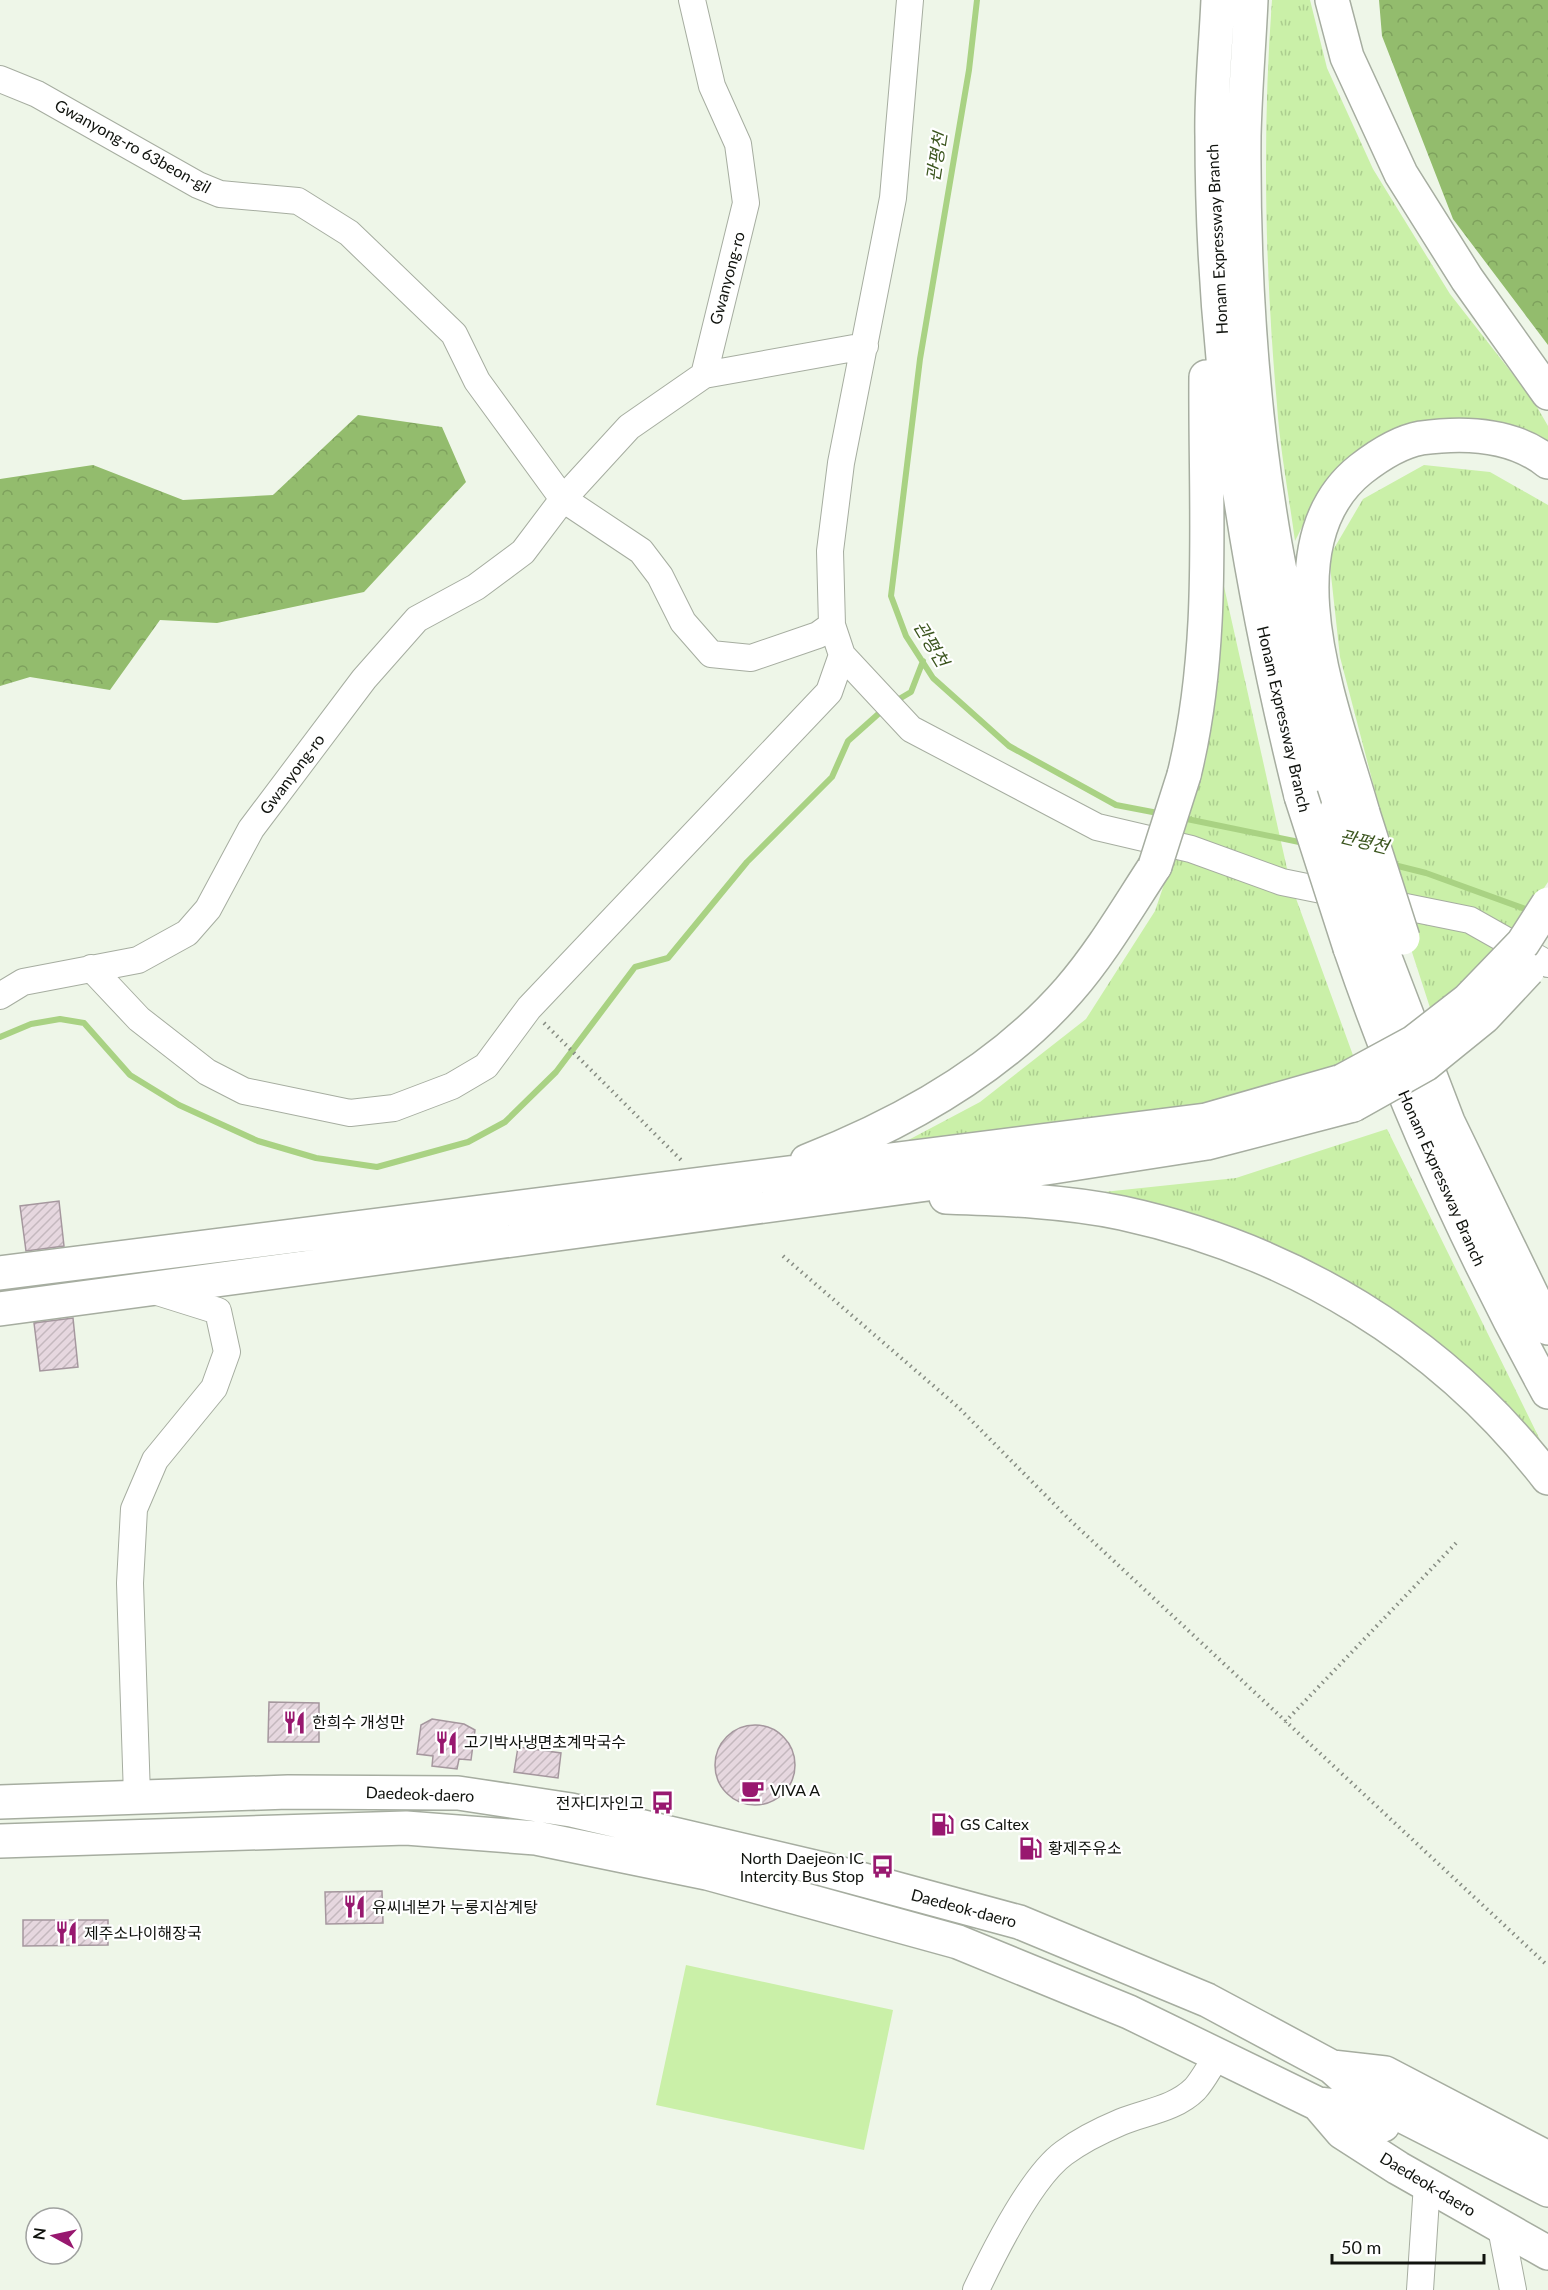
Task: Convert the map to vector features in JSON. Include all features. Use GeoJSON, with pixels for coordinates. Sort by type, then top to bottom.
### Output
{"type":"FeatureCollection","features":[{"type":"Feature","properties":{"kind":"main road","name":"Honam Expressway Branch"},"geometry":{"type":"LineString","coordinates":[[1218,0],[1212,135],[1216,269],[1227,402],[1244,534],[1274,688],[1300,796],[1378,942],[1416,984],[1471,1137],[1474,1179],[1548,1328]]}},
{"type":"Feature","properties":{"kind":"main road","name":"Honam Expressway Branch"},"geometry":{"type":"LineString","coordinates":[[1251,0],[1244,136],[1248,268],[1256,394],[1275,542],[1305,689],[1350,811]]}},
{"type":"Feature","properties":{"kind":"main road"},"geometry":{"type":"LineString","coordinates":[[1332,0],[1347,57],[1401,174],[1467,279],[1548,393]]}},
{"type":"Feature","properties":{"kind":"main road"},"geometry":{"type":"LineString","coordinates":[[736,1182],[793,1167],[875,1132],[917,1110],[1000,1055],[1069,990],[1096,955],[1155,866],[1184,775],[1197,724],[1205,644],[1212,135]]}},
{"type":"Feature","properties":{"kind":"main road"},"geometry":{"type":"LineString","coordinates":[[1378,942],[1350,811],[1310,597],[1317,540],[1326,514],[1352,476],[1393,447],[1418,439],[1462,435],[1485,437],[1517,444],[1548,462]]}},
{"type":"Feature","properties":{"kind":"main road"},"geometry":{"type":"LineString","coordinates":[[0,1273],[736,1182],[1206,1120],[1348,1093],[1468,1000],[1523,943],[1548,904]]}},
{"type":"Feature","properties":{"kind":"main road","name":"Honam Expressway Branch"},"geometry":{"type":"LineString","coordinates":[[1378,942],[1417,1130],[1469,1242],[1548,1392]]}},
{"type":"Feature","properties":{"kind":"main road"},"geometry":{"type":"LineString","coordinates":[[0,1309],[830,1197],[1207,1143],[1426,1064],[1484,1017],[1548,946]]}},
{"type":"Feature","properties":{"kind":"main road"},"geometry":{"type":"LineString","coordinates":[[830,1197],[910,1195],[1065,1203],[1174,1226],[1244,1250],[1317,1281],[1384,1322],[1439,1364],[1483,1404],[1523,1445],[1548,1478]]}},
{"type":"Feature","properties":{"kind":"main road","name":"Daedeok-daero"},"geometry":{"type":"LineString","coordinates":[[0,1802],[288,1792],[458,1793],[571,1810],[823,1869],[1019,1922],[1207,2000],[1332,2067],[1367,2098],[1548,2190]]}},
{"type":"Feature","properties":{"kind":"main road","name":"Daedeok-daero"},"geometry":{"type":"LineString","coordinates":[[0,1841],[406,1828],[536,1838],[707,1873],[958,1942],[1129,2012],[1318,2104],[1353,2108],[1548,2215]]}},
{"type":"Feature","properties":{"kind":"main road","name":"Daedeok-daero"},"geometry":{"type":"LineString","coordinates":[[1332,2067],[1385,2073],[1548,2158]]}},
{"type":"Feature","properties":{"kind":"main road","name":"Daedeok-daero"},"geometry":{"type":"LineString","coordinates":[[1318,2104],[1341,2132],[1501,2228],[1548,2253]]}},
{"type":"Feature","properties":{"kind":"street","name":"Gwanyong-ro"},"geometry":{"type":"LineString","coordinates":[[0,996],[23,981],[138,960],[187,933],[208,909],[251,829],[364,679],[417,619],[476,587],[523,552],[563,499],[629,427],[704,375],[746,203],[738,144],[712,86],[692,0]]}},
{"type":"Feature","properties":{"kind":"street"},"geometry":{"type":"LineString","coordinates":[[910,0],[892,198],[841,463],[832,540],[832,625],[848,662],[911,729],[1097,827],[1191,849],[1282,882],[1470,920],[1548,964]]}},
{"type":"Feature","properties":{"kind":"street","name":"Gwanyong-ro 63beon-gil"},"geometry":{"type":"LineString","coordinates":[[0,79],[37,94],[198,185],[220,194],[298,201],[349,233],[454,334],[477,381],[563,499]]}},
{"type":"Feature","properties":{"kind":"street"},"geometry":{"type":"LineString","coordinates":[[704,375],[865,346]]}},
{"type":"Feature","properties":{"kind":"street"},"geometry":{"type":"LineString","coordinates":[[563,499],[641,551],[660,576],[683,622],[711,654],[751,658],[818,635],[832,625]]}},
{"type":"Feature","properties":{"kind":"street"},"geometry":{"type":"LineString","coordinates":[[92,968],[139,1019],[207,1072],[244,1091],[350,1113],[394,1108],[452,1086],[486,1066],[529,1008],[828,692],[848,662]]}},
{"type":"Feature","properties":{"kind":"street"},"geometry":{"type":"LineString","coordinates":[[137,1796],[130,1583],[134,1509],[156,1460],[214,1388],[227,1352],[218,1311],[147,1290]]}},
{"type":"Feature","properties":{"kind":"street"},"geometry":{"type":"LineString","coordinates":[[976,2290],[1023,2204],[1047,2169],[1064,2152],[1121,2122],[1177,2103],[1194,2089],[1218,2055]]}},
{"type":"Feature","properties":{"kind":"street"},"geometry":{"type":"LineString","coordinates":[[1419,2290],[1426,2184]]}},
{"type":"Feature","properties":{"kind":"street"},"geometry":{"type":"LineString","coordinates":[[1501,2228],[1513,2290]]}},
{"type":"Feature","properties":{"kind":"path"},"geometry":{"type":"LineString","coordinates":[[542,1021],[588,1064],[685,1164]]}},
{"type":"Feature","properties":{"kind":"path"},"geometry":{"type":"LineString","coordinates":[[783,1256],[958,1407],[1072,1522],[1548,1966]]}},
{"type":"Feature","properties":{"kind":"path"},"geometry":{"type":"LineString","coordinates":[[1285,1722],[1458,1541]]}},
{"type":"Feature","properties":{"kind":"green space"},"geometry":{"type":"Polygon","coordinates":[[[1272,0],[1310,0],[1327,68],[1373,169],[1450,294],[1533,400],[1548,426],[1548,458],[1498,431],[1371,447],[1321,489],[1295,541],[1278,422],[1270,304],[1266,152],[1272,0]]]}},
{"type":"Feature","properties":{"kind":"green space"},"geometry":{"type":"Polygon","coordinates":[[[1379,0],[1548,0],[1548,345],[1453,219],[1382,36],[1379,0]]]}},
{"type":"Feature","properties":{"kind":"green space"},"geometry":{"type":"Polygon","coordinates":[[[358,415],[442,427],[466,482],[364,592],[217,623],[160,620],[110,690],[30,677],[0,686],[0,479],[93,465],[183,500],[273,495],[358,415]]]}},
{"type":"Feature","properties":{"kind":"green space"},"geometry":{"type":"Polygon","coordinates":[[[1424,465],[1490,472],[1548,505],[1548,882],[1512,936],[1404,902],[1340,657],[1329,557],[1363,499],[1424,465]]]}},
{"type":"Feature","properties":{"kind":"green space"},"geometry":{"type":"Polygon","coordinates":[[[1223,582],[1290,882],[1354,1058],[1281,1086],[1202,1109],[882,1154],[980,1102],[1086,1019],[1155,911],[1206,760],[1223,582]]]}},
{"type":"Feature","properties":{"kind":"green space"},"geometry":{"type":"Polygon","coordinates":[[[1399,912],[1469,926],[1502,951],[1434,1020],[1399,912]]]}},
{"type":"Feature","properties":{"kind":"green space"},"geometry":{"type":"Polygon","coordinates":[[[1387,1129],[1548,1456],[1458,1366],[1094,1193],[1236,1178],[1387,1129]]]}},
{"type":"Feature","properties":{"kind":"green space"},"geometry":{"type":"Polygon","coordinates":[[[686,1965],[893,2010],[864,2150],[656,2105],[686,1965]]]}},
{"type":"Feature","properties":{"kind":"building"},"geometry":{"type":"Polygon","coordinates":[[[59,1201],[64,1246],[26,1251],[20,1206],[59,1201]]]}},
{"type":"Feature","properties":{"kind":"building"},"geometry":{"type":"Polygon","coordinates":[[[73,1318],[78,1367],[40,1371],[34,1323],[73,1318]]]}},
{"type":"Feature","properties":{"kind":"building","name":"한희수 개성만"},"geometry":{"type":"Polygon","coordinates":[[[269,1702],[319,1703],[319,1742],[268,1742],[269,1702]]]}},
{"type":"Feature","properties":{"kind":"building","name":"고기박사냉면초계막국수"},"geometry":{"type":"Polygon","coordinates":[[[432,1719],[464,1724],[475,1730],[471,1760],[459,1759],[457,1769],[432,1766],[433,1756],[417,1754],[421,1725],[432,1719]]]}},
{"type":"Feature","properties":{"kind":"building"},"geometry":{"type":"Polygon","coordinates":[[[755,1725],[770,1728],[783,1737],[792,1750],[795,1765],[792,1780],[783,1793],[770,1802],[755,1805],[740,1802],[727,1793],[718,1780],[715,1765],[718,1750],[727,1737],[740,1728],[755,1725]]]}},
{"type":"Feature","properties":{"kind":"building"},"geometry":{"type":"Polygon","coordinates":[[[518,1747],[561,1753],[558,1778],[514,1772],[518,1747]]]}},
{"type":"Feature","properties":{"kind":"building","name":"유씨네본가 누룽지삼계탕"},"geometry":{"type":"Polygon","coordinates":[[[382,1891],[383,1923],[326,1924],[325,1892],[382,1891]]]}},
{"type":"Feature","properties":{"kind":"building","name":"제주소나이해장국"},"geometry":{"type":"Polygon","coordinates":[[[23,1920],[108,1920],[108,1945],[23,1946],[23,1920]]]}},
{"type":"Feature","properties":{"kind":"waterway","name":"관평천"},"geometry":{"type":"LineString","coordinates":[[977,0],[969,70],[920,359],[891,596],[906,636],[933,678],[1009,746],[1116,805],[1163,814]]}},
{"type":"Feature","properties":{"kind":"waterway"},"geometry":{"type":"LineString","coordinates":[[894,702],[911,692],[923,661]]}},
{"type":"Feature","properties":{"kind":"waterway"},"geometry":{"type":"LineString","coordinates":[[0,1037],[31,1024],[60,1019],[84,1023],[130,1075],[179,1105],[258,1141],[316,1158],[377,1167],[468,1142],[505,1122],[556,1072],[635,967],[668,958],[747,862],[832,777],[848,741],[885,708]]}},
{"type":"Feature","properties":{"kind":"waterway","name":"관평천"},"geometry":{"type":"LineString","coordinates":[[1182,818],[1304,843]]}},
{"type":"Feature","properties":{"kind":"waterway","name":"관평천"},"geometry":{"type":"LineString","coordinates":[[1390,864],[1426,873],[1531,911]]}},
{"type":"Feature","properties":{"kind":"place","name":"한희수 개성만"},"geometry":{"type":"Point","coordinates":[294,1722]}},
{"type":"Feature","properties":{"kind":"place","name":"고기박사냉면초계막국수"},"geometry":{"type":"Point","coordinates":[446,1742]}},
{"type":"Feature","properties":{"kind":"place","name":"VIVA A"},"geometry":{"type":"Point","coordinates":[752,1790]}},
{"type":"Feature","properties":{"kind":"place","name":"전자디자인고"},"geometry":{"type":"Point","coordinates":[662,1803]}},
{"type":"Feature","properties":{"kind":"place","name":"GS Caltex"},"geometry":{"type":"Point","coordinates":[942,1824]}},
{"type":"Feature","properties":{"kind":"place","name":"황제주유소"},"geometry":{"type":"Point","coordinates":[1030,1848]}},
{"type":"Feature","properties":{"kind":"place","name":"North Daejeon IC Intercity Bus Stop"},"geometry":{"type":"Point","coordinates":[882,1867]}},
{"type":"Feature","properties":{"kind":"place","name":"유씨네본가 누룽지삼계탕"},"geometry":{"type":"Point","coordinates":[354,1907]}},
{"type":"Feature","properties":{"kind":"place","name":"제주소나이해장국"},"geometry":{"type":"Point","coordinates":[66,1933]}}]}
